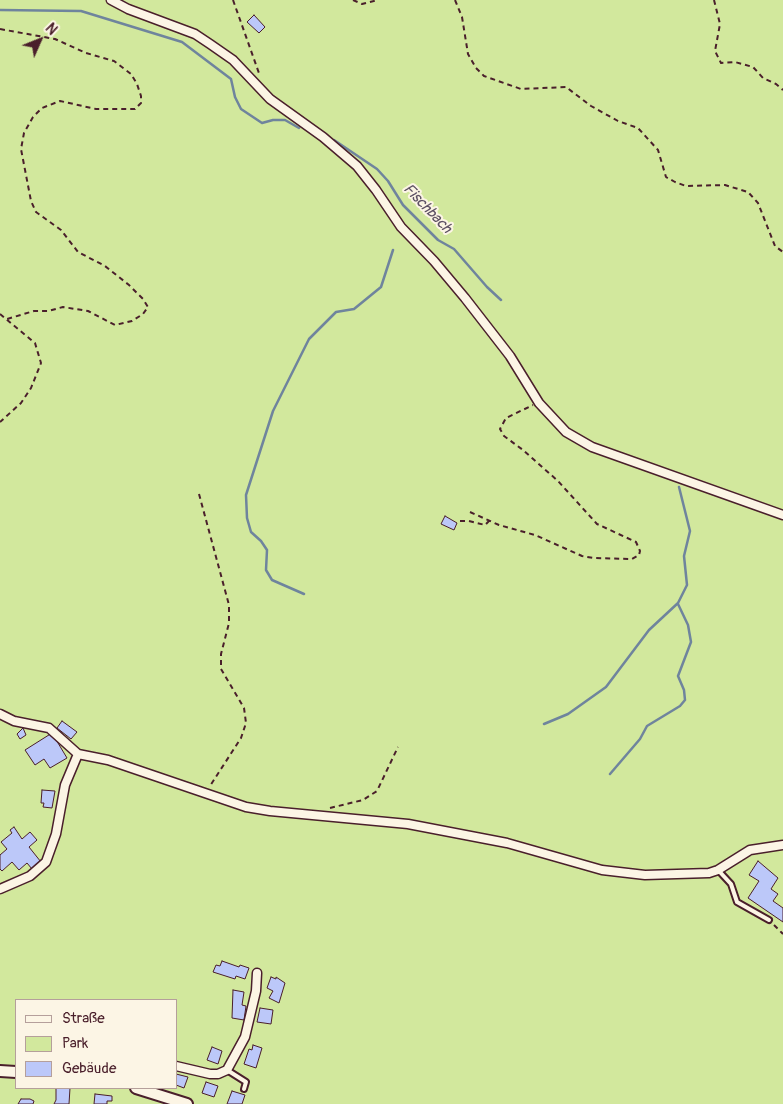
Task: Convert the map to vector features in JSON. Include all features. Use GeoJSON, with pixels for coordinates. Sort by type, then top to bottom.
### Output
{"type":"FeatureCollection","features":[{"type":"Feature","properties":{"kind":"street"},"geometry":{"type":"LineString","coordinates":[[111,0],[128,9],[194,34],[226,54],[270,99],[323,137],[363,172],[400,227],[434,262],[504,347],[539,403],[559,426],[582,442],[783,515]]}},
{"type":"Feature","properties":{"kind":"street"},"geometry":{"type":"LineString","coordinates":[[0,714],[14,721],[49,728],[78,754],[108,760],[246,807],[408,824],[507,843],[616,873],[708,873],[718,870],[750,850],[783,845]]}},
{"type":"Feature","properties":{"kind":"street"},"geometry":{"type":"LineString","coordinates":[[0,889],[30,876],[46,862],[56,834],[65,785],[78,754]]}},
{"type":"Feature","properties":{"kind":"street"},"geometry":{"type":"LineString","coordinates":[[178,1066],[210,1074],[218,1074],[227,1070],[245,1036],[256,991],[257,973]]}},
{"type":"Feature","properties":{"kind":"street"},"geometry":{"type":"LineString","coordinates":[[0,1071],[15,1072]]}},
{"type":"Feature","properties":{"kind":"street"},"geometry":{"type":"LineString","coordinates":[[143,1089],[187,1104]]}},
{"type":"Feature","properties":{"kind":"lane"},"geometry":{"type":"LineString","coordinates":[[718,870],[731,884],[734,898],[738,902],[768,920]]}},
{"type":"Feature","properties":{"kind":"lane"},"geometry":{"type":"LineString","coordinates":[[227,1070],[246,1082],[244,1089]]}},
{"type":"Feature","properties":{"kind":"path"},"geometry":{"type":"LineString","coordinates":[[233,0],[260,77],[257,86]]}},
{"type":"Feature","properties":{"kind":"path"},"geometry":{"type":"LineString","coordinates":[[353,0],[362,4],[378,0]]}},
{"type":"Feature","properties":{"kind":"path"},"geometry":{"type":"LineString","coordinates":[[455,0],[462,17],[468,54],[476,68],[484,76],[521,89],[566,87],[591,106],[618,121],[638,128],[658,150],[666,177],[686,186],[725,185],[748,192],[758,203],[775,246],[783,252]]}},
{"type":"Feature","properties":{"kind":"path"},"geometry":{"type":"LineString","coordinates":[[714,0],[720,24],[715,51],[721,63],[735,62],[753,67],[763,78],[780,86],[783,90]]}},
{"type":"Feature","properties":{"kind":"path"},"geometry":{"type":"LineString","coordinates":[[0,29],[55,39],[86,53],[114,61],[132,74],[141,96],[141,103],[134,109],[96,109],[60,101],[50,103],[33,117],[24,133],[21,149],[36,212],[61,230],[78,252],[105,266],[129,285],[148,307],[143,314],[132,321],[115,325],[88,311],[63,307],[48,311],[34,311],[8,319]]}},
{"type":"Feature","properties":{"kind":"path"},"geometry":{"type":"LineString","coordinates":[[0,314],[35,343],[41,363],[31,388],[20,403],[0,422]]}},
{"type":"Feature","properties":{"kind":"path"},"geometry":{"type":"LineString","coordinates":[[470,512],[489,521],[535,535],[593,558],[632,559],[636,558],[640,552],[636,542],[597,524],[558,481],[504,436],[500,429],[506,418],[539,403]]}},
{"type":"Feature","properties":{"kind":"path"},"geometry":{"type":"LineString","coordinates":[[199,494],[229,604],[229,623],[221,654],[221,669],[244,708],[246,722],[241,738],[216,779],[202,792]]}},
{"type":"Feature","properties":{"kind":"path"},"geometry":{"type":"LineString","coordinates":[[460,521],[485,525],[489,521]]}},
{"type":"Feature","properties":{"kind":"path"},"geometry":{"type":"LineString","coordinates":[[324,809],[363,800],[377,791],[398,747]]}},
{"type":"Feature","properties":{"kind":"path"},"geometry":{"type":"LineString","coordinates":[[768,920],[783,934]]}},
{"type":"Feature","properties":{"kind":"green space"},"geometry":{"type":"Polygon","coordinates":[[[0,0],[783,0],[783,1104],[0,1104],[0,0]]]}},
{"type":"Feature","properties":{"kind":"building"},"geometry":{"type":"Polygon","coordinates":[[[254,15],[265,27],[259,33],[247,22],[254,15]]]}},
{"type":"Feature","properties":{"kind":"building"},"geometry":{"type":"Polygon","coordinates":[[[445,516],[457,523],[454,530],[441,524],[445,516]]]}},
{"type":"Feature","properties":{"kind":"building"},"geometry":{"type":"Polygon","coordinates":[[[62,721],[77,732],[71,739],[57,728],[62,721]]]}},
{"type":"Feature","properties":{"kind":"building"},"geometry":{"type":"Polygon","coordinates":[[[23,728],[26,735],[20,739],[17,734],[23,728]]]}},
{"type":"Feature","properties":{"kind":"building"},"geometry":{"type":"Polygon","coordinates":[[[52,733],[67,758],[50,768],[44,759],[35,765],[25,750],[52,733]]]}},
{"type":"Feature","properties":{"kind":"building"},"geometry":{"type":"Polygon","coordinates":[[[42,790],[55,791],[52,808],[43,807],[44,803],[41,803],[42,790]]]}},
{"type":"Feature","properties":{"kind":"building"},"geometry":{"type":"Polygon","coordinates":[[[14,827],[22,839],[30,832],[37,840],[29,847],[41,862],[32,869],[27,863],[19,870],[12,862],[2,871],[0,869],[0,855],[7,849],[1,842],[12,833],[10,830],[14,827]]]}},
{"type":"Feature","properties":{"kind":"building"},"geometry":{"type":"Polygon","coordinates":[[[758,861],[778,878],[771,889],[778,894],[773,901],[783,908],[783,922],[748,898],[759,881],[749,875],[758,861]]]}},
{"type":"Feature","properties":{"kind":"building"},"geometry":{"type":"Polygon","coordinates":[[[222,961],[239,967],[240,965],[249,968],[245,979],[236,976],[235,979],[213,972],[216,965],[220,966],[222,961]]]}},
{"type":"Feature","properties":{"kind":"building"},"geometry":{"type":"Polygon","coordinates":[[[271,977],[276,979],[276,977],[285,983],[279,1003],[269,998],[273,991],[267,988],[271,977]]]}},
{"type":"Feature","properties":{"kind":"building"},"geometry":{"type":"Polygon","coordinates":[[[233,990],[244,992],[242,1005],[246,1006],[244,1020],[232,1018],[233,990]]]}},
{"type":"Feature","properties":{"kind":"building"},"geometry":{"type":"Polygon","coordinates":[[[260,1008],[273,1010],[271,1024],[257,1022],[260,1008]]]}},
{"type":"Feature","properties":{"kind":"building"},"geometry":{"type":"Polygon","coordinates":[[[253,1045],[262,1048],[256,1068],[244,1064],[249,1049],[252,1050],[253,1045]]]}},
{"type":"Feature","properties":{"kind":"building"},"geometry":{"type":"Polygon","coordinates":[[[212,1047],[222,1051],[218,1064],[207,1060],[212,1047]]]}},
{"type":"Feature","properties":{"kind":"building"},"geometry":{"type":"Polygon","coordinates":[[[178,1074],[188,1077],[184,1088],[178,1086],[178,1074]]]}},
{"type":"Feature","properties":{"kind":"building"},"geometry":{"type":"Polygon","coordinates":[[[206,1082],[218,1086],[214,1097],[202,1093],[206,1082]]]}},
{"type":"Feature","properties":{"kind":"building"},"geometry":{"type":"Polygon","coordinates":[[[56,1089],[70,1089],[69,1104],[54,1104],[56,1089]]]}},
{"type":"Feature","properties":{"kind":"building"},"geometry":{"type":"Polygon","coordinates":[[[232,1091],[245,1095],[242,1104],[227,1104],[232,1091]]]}},
{"type":"Feature","properties":{"kind":"building"},"geometry":{"type":"Polygon","coordinates":[[[95,1094],[112,1096],[112,1101],[107,1101],[107,1104],[94,1104],[95,1094]]]}},
{"type":"Feature","properties":{"kind":"building"},"geometry":{"type":"Polygon","coordinates":[[[21,1099],[34,1101],[33,1104],[18,1104],[21,1099]]]}},
{"type":"Feature","properties":{"kind":"waterway","name":"Fischbach"},"geometry":{"type":"LineString","coordinates":[[0,10],[81,11],[182,42],[231,79],[235,97],[241,109],[262,123],[273,120],[285,120],[299,128]]}},
{"type":"Feature","properties":{"kind":"waterway","name":"Fischbach"},"geometry":{"type":"LineString","coordinates":[[334,140],[377,169],[388,181],[403,205],[438,240],[454,249],[501,300]]}},
{"type":"Feature","properties":{"kind":"waterway"},"geometry":{"type":"LineString","coordinates":[[304,594],[272,580],[266,570],[267,550],[251,532],[247,518],[246,495],[273,411],[309,339],[336,312],[354,309],[381,287],[393,250]]}},
{"type":"Feature","properties":{"kind":"waterway"},"geometry":{"type":"LineString","coordinates":[[544,724],[568,714],[606,687],[649,630],[678,603],[687,585],[684,556],[690,531],[679,487]]}},
{"type":"Feature","properties":{"kind":"waterway"},"geometry":{"type":"LineString","coordinates":[[610,774],[640,739],[647,726],[680,706],[685,700],[684,690],[678,676],[691,642],[688,625],[678,604]]}}]}
